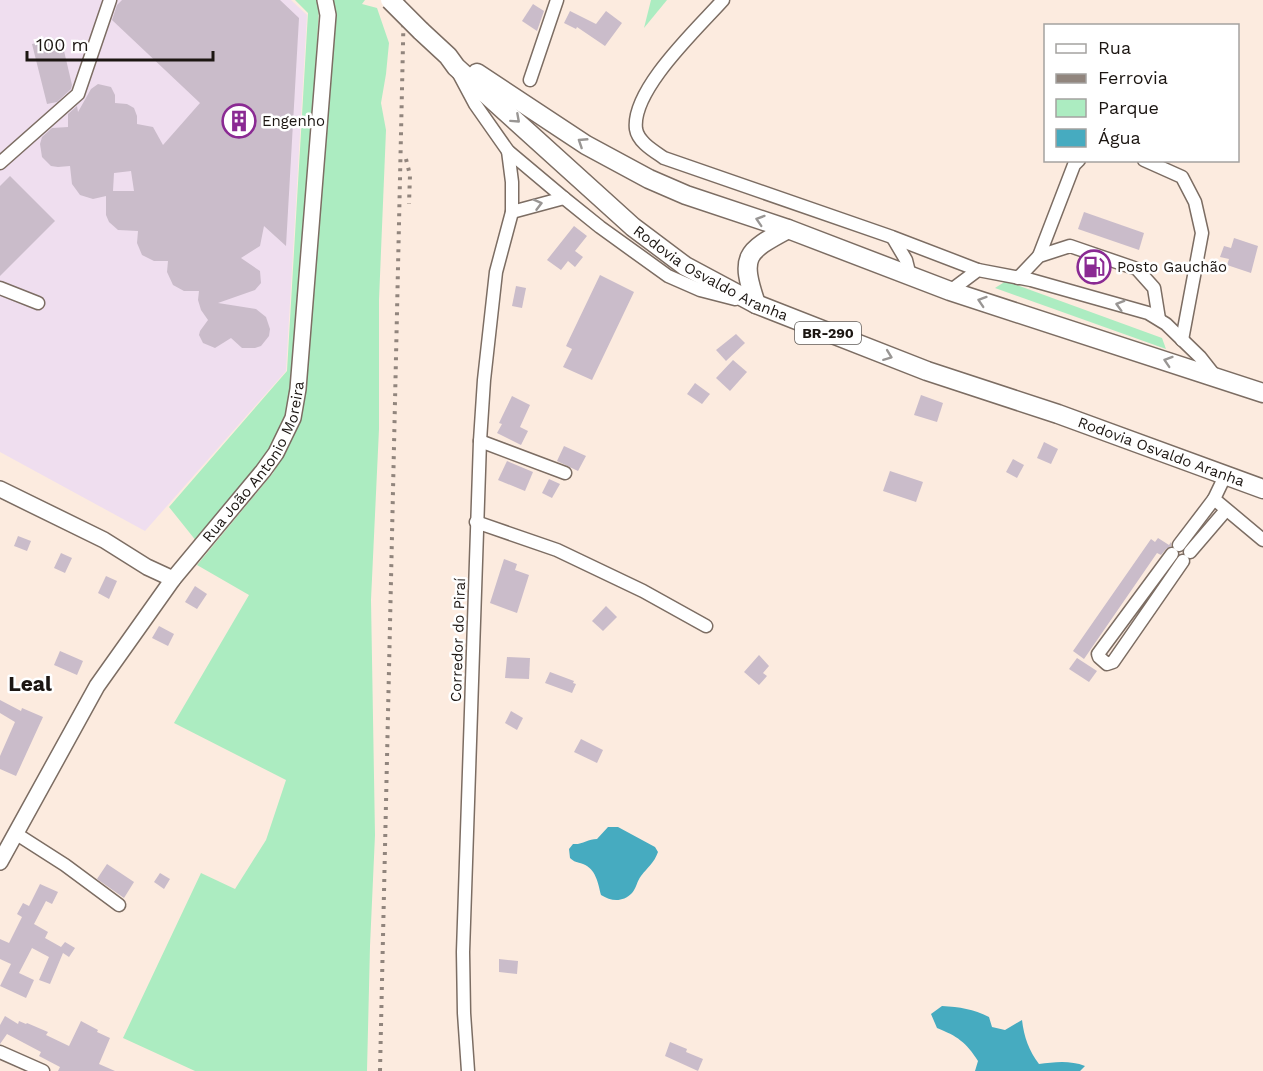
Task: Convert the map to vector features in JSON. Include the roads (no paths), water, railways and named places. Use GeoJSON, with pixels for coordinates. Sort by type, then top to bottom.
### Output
{"type":"FeatureCollection","features":[{"type":"Feature","properties":{"kind":"highway","name":"Rodovia Osvaldo Aranha"},"geometry":{"type":"LineString","coordinates":[[390,0],[452,62],[633,227],[685,266],[756,304],[927,371],[1058,414],[1263,489]]}},
{"type":"Feature","properties":{"kind":"highway","name":"Rodovia Osvaldo Aranha"},"geometry":{"type":"LineString","coordinates":[[452,62],[472,69],[586,145],[649,179],[686,195],[788,229],[950,291],[1263,393]]}},
{"type":"Feature","properties":{"kind":"highway"},"geometry":{"type":"LineString","coordinates":[[756,304],[746,271],[749,257],[760,244],[788,229]]}},
{"type":"Feature","properties":{"kind":"main road","name":"Rua João Antonio Moreira"},"geometry":{"type":"LineString","coordinates":[[0,862],[97,687],[173,579],[263,471],[276,453],[293,418],[306,314],[308,258],[328,15],[326,0]]}},
{"type":"Feature","properties":{"kind":"main road"},"geometry":{"type":"LineString","coordinates":[[0,489],[104,540],[147,567],[173,579]]}},
{"type":"Feature","properties":{"kind":"street"},"geometry":{"type":"LineString","coordinates":[[0,163],[75,100],[111,0]]}},
{"type":"Feature","properties":{"kind":"street"},"geometry":{"type":"LineString","coordinates":[[530,80],[557,0]]}},
{"type":"Feature","properties":{"kind":"street"},"geometry":{"type":"LineString","coordinates":[[723,0],[657,74],[645,93],[637,113],[636,130],[645,145],[664,158],[892,237],[978,270],[1018,278],[1148,313],[1159,319],[1182,340],[1215,376]]}},
{"type":"Feature","properties":{"kind":"street"},"geometry":{"type":"LineString","coordinates":[[452,62],[466,88],[508,151],[600,227],[668,276],[700,290],[756,304]]}},
{"type":"Feature","properties":{"kind":"street","name":"Corredor do Piraí"},"geometry":{"type":"LineString","coordinates":[[468,1071],[463,952],[476,522],[484,380],[496,272],[512,212],[512,182],[508,151]]}},
{"type":"Feature","properties":{"kind":"street"},"geometry":{"type":"LineString","coordinates":[[1018,278],[1039,256],[1077,162]]}},
{"type":"Feature","properties":{"kind":"street"},"geometry":{"type":"LineString","coordinates":[[1148,162],[1182,177],[1195,202],[1202,233],[1182,340]]}},
{"type":"Feature","properties":{"kind":"street"},"geometry":{"type":"LineString","coordinates":[[512,212],[564,198]]}},
{"type":"Feature","properties":{"kind":"street"},"geometry":{"type":"LineString","coordinates":[[892,237],[900,247],[910,276]]}},
{"type":"Feature","properties":{"kind":"street"},"geometry":{"type":"LineString","coordinates":[[1039,256],[1071,246],[1137,269],[1154,288],[1159,319]]}},
{"type":"Feature","properties":{"kind":"street"},"geometry":{"type":"LineString","coordinates":[[950,291],[978,270]]}},
{"type":"Feature","properties":{"kind":"street"},"geometry":{"type":"LineString","coordinates":[[0,288],[38,303]]}},
{"type":"Feature","properties":{"kind":"street"},"geometry":{"type":"LineString","coordinates":[[480,441],[565,473]]}},
{"type":"Feature","properties":{"kind":"street"},"geometry":{"type":"LineString","coordinates":[[1225,476],[1214,499],[1181,553],[1149,611],[1113,663],[1107,664],[1098,654],[1137,602],[1181,553],[1226,510]]}},
{"type":"Feature","properties":{"kind":"street"},"geometry":{"type":"LineString","coordinates":[[1214,499],[1263,540]]}},
{"type":"Feature","properties":{"kind":"street"},"geometry":{"type":"LineString","coordinates":[[476,522],[556,550],[643,591],[706,626]]}},
{"type":"Feature","properties":{"kind":"street"},"geometry":{"type":"LineString","coordinates":[[1137,602],[1149,611]]}},
{"type":"Feature","properties":{"kind":"street"},"geometry":{"type":"LineString","coordinates":[[1118,627],[1131,637]]}},
{"type":"Feature","properties":{"kind":"street"},"geometry":{"type":"LineString","coordinates":[[15,833],[65,865],[119,905]]}},
{"type":"Feature","properties":{"kind":"street"},"geometry":{"type":"LineString","coordinates":[[0,1052],[43,1071]]}},
{"type":"Feature","properties":{"kind":"water"},"geometry":{"type":"Polygon","coordinates":[[[608,827],[618,827],[655,847],[658,852],[633,891],[620,900],[609,899],[601,895],[591,869],[570,858],[569,849],[573,844],[597,839],[608,827]]]}},
{"type":"Feature","properties":{"kind":"water"},"geometry":{"type":"Polygon","coordinates":[[[942,1006],[977,1012],[989,1017],[992,1027],[1005,1030],[1022,1020],[1028,1044],[1039,1064],[1068,1062],[1085,1066],[1080,1071],[975,1071],[978,1061],[965,1044],[937,1028],[931,1014],[942,1006]]]}},
{"type":"Feature","properties":{"kind":"railway"},"geometry":{"type":"LineString","coordinates":[[380,1071],[404,0]]}},
{"type":"Feature","properties":{"kind":"railway"},"geometry":{"type":"LineString","coordinates":[[406,159],[410,175],[409,204]]}},
{"type":"Feature","properties":{"kind":"place","name":"Engenho"},"geometry":{"type":"Point","coordinates":[239,121]}},
{"type":"Feature","properties":{"kind":"place","name":"Posto Gauchão"},"geometry":{"type":"Point","coordinates":[1094,267]}},
{"type":"Feature","properties":{"kind":"district","name":"Leal"},"geometry":{"type":"Point","coordinates":[30,684]}}]}
